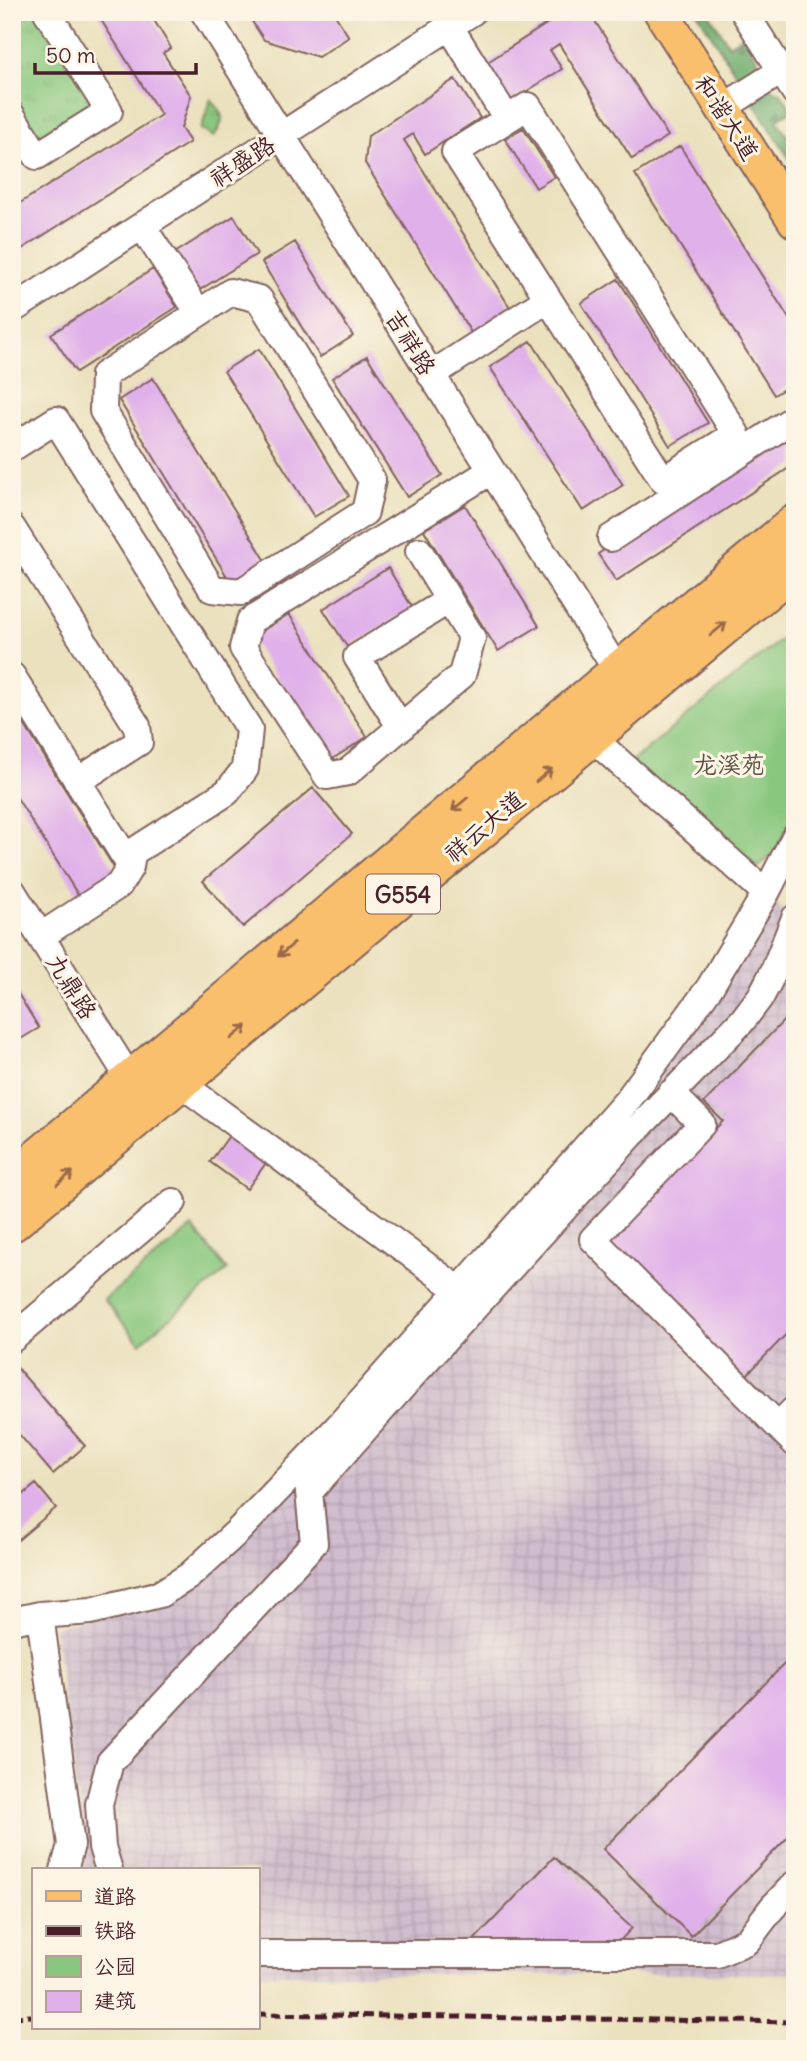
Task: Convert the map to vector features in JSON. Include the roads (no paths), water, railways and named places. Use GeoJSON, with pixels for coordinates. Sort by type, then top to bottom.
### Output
{"type":"FeatureCollection","features":[{"type":"Feature","properties":{"kind":"highway","name":"祥云大道"},"geometry":{"type":"LineString","coordinates":[[12,1222],[140,1094],[627,685],[795,524]]}},
{"type":"Feature","properties":{"kind":"highway","name":"祥云大道"},"geometry":{"type":"LineString","coordinates":[[12,1181],[140,1094],[179,1082],[590,736],[627,685],[795,566]]}},
{"type":"Feature","properties":{"kind":"main road","name":"和谐大道"},"geometry":{"type":"LineString","coordinates":[[661,12],[795,221]]}},
{"type":"Feature","properties":{"kind":"street"},"geometry":{"type":"LineString","coordinates":[[12,117],[37,156],[108,111],[47,12]]}},
{"type":"Feature","properties":{"kind":"street","name":"吉祥路"},"geometry":{"type":"LineString","coordinates":[[204,12],[627,685]]}},
{"type":"Feature","properties":{"kind":"street","name":"祥盛路"},"geometry":{"type":"LineString","coordinates":[[12,310],[472,12]]}},
{"type":"Feature","properties":{"kind":"street"},"geometry":{"type":"LineString","coordinates":[[722,109],[788,82],[744,12]]}},
{"type":"Feature","properties":{"kind":"street"},"geometry":{"type":"LineString","coordinates":[[442,32],[500,124]]}},
{"type":"Feature","properties":{"kind":"street"},"geometry":{"type":"LineString","coordinates":[[528,106],[736,434],[663,480],[548,299],[455,152],[528,106]]}},
{"type":"Feature","properties":{"kind":"street"},"geometry":{"type":"LineString","coordinates":[[142,226],[199,313]]}},
{"type":"Feature","properties":{"kind":"street"},"geometry":{"type":"LineString","coordinates":[[231,292],[259,299],[372,480],[365,512],[241,592],[212,589],[103,411],[104,374],[199,313],[231,292]]}},
{"type":"Feature","properties":{"kind":"street"},"geometry":{"type":"LineString","coordinates":[[431,375],[548,299]]}},
{"type":"Feature","properties":{"kind":"street"},"geometry":{"type":"LineString","coordinates":[[611,538],[795,418]]}},
{"type":"Feature","properties":{"kind":"street"},"geometry":{"type":"LineString","coordinates":[[12,448],[56,421],[249,729],[245,769],[228,792],[125,857],[12,676]]}},
{"type":"Feature","properties":{"kind":"street"},"geometry":{"type":"LineString","coordinates":[[419,551],[472,639],[462,675],[348,772],[327,776],[243,648],[250,621],[491,471]]}},
{"type":"Feature","properties":{"kind":"street"},"geometry":{"type":"LineString","coordinates":[[12,528],[137,726],[139,742],[78,781]]}},
{"type":"Feature","properties":{"kind":"street"},"geometry":{"type":"LineString","coordinates":[[401,728],[357,657],[449,600]]}},
{"type":"Feature","properties":{"kind":"street"},"geometry":{"type":"LineString","coordinates":[[590,736],[766,893]]}},
{"type":"Feature","properties":{"kind":"street"},"geometry":{"type":"LineString","coordinates":[[12,1620],[91,1611],[160,1594],[189,1576],[237,1532],[337,1427],[627,1101],[710,987],[766,893],[795,837]]}},
{"type":"Feature","properties":{"kind":"street"},"geometry":{"type":"LineString","coordinates":[[41,936],[119,885],[130,867],[132,853]]}},
{"type":"Feature","properties":{"kind":"street","name":"九鼎路"},"geometry":{"type":"LineString","coordinates":[[12,891],[140,1094]]}},
{"type":"Feature","properties":{"kind":"street"},"geometry":{"type":"LineString","coordinates":[[108,1868],[102,1847],[99,1804],[110,1762],[314,1543],[309,1492],[671,1094],[742,1021],[761,996],[793,933]]}},
{"type":"Feature","properties":{"kind":"street"},"geometry":{"type":"LineString","coordinates":[[179,1082],[459,1290]]}},
{"type":"Feature","properties":{"kind":"street"},"geometry":{"type":"LineString","coordinates":[[671,1094],[702,1124],[593,1239],[789,1426]]}},
{"type":"Feature","properties":{"kind":"street"},"geometry":{"type":"LineString","coordinates":[[12,1339],[173,1202]]}},
{"type":"Feature","properties":{"kind":"street"},"geometry":{"type":"LineString","coordinates":[[40,1615],[71,1844],[65,1868]]}},
{"type":"Feature","properties":{"kind":"street"},"geometry":{"type":"LineString","coordinates":[[259,1954],[718,1954],[747,1941],[772,1908],[795,1884]]}},
{"type":"Feature","properties":{"kind":"railway"},"geometry":{"type":"LineString","coordinates":[[259,2014],[795,2022]]}},
{"type":"Feature","properties":{"kind":"railway"},"geometry":{"type":"LineString","coordinates":[[12,2017],[32,2016]]}},
{"type":"Feature","properties":{"kind":"park label","name":"龙溪苑"},"geometry":{"type":"Point","coordinates":[729,764]}}]}
